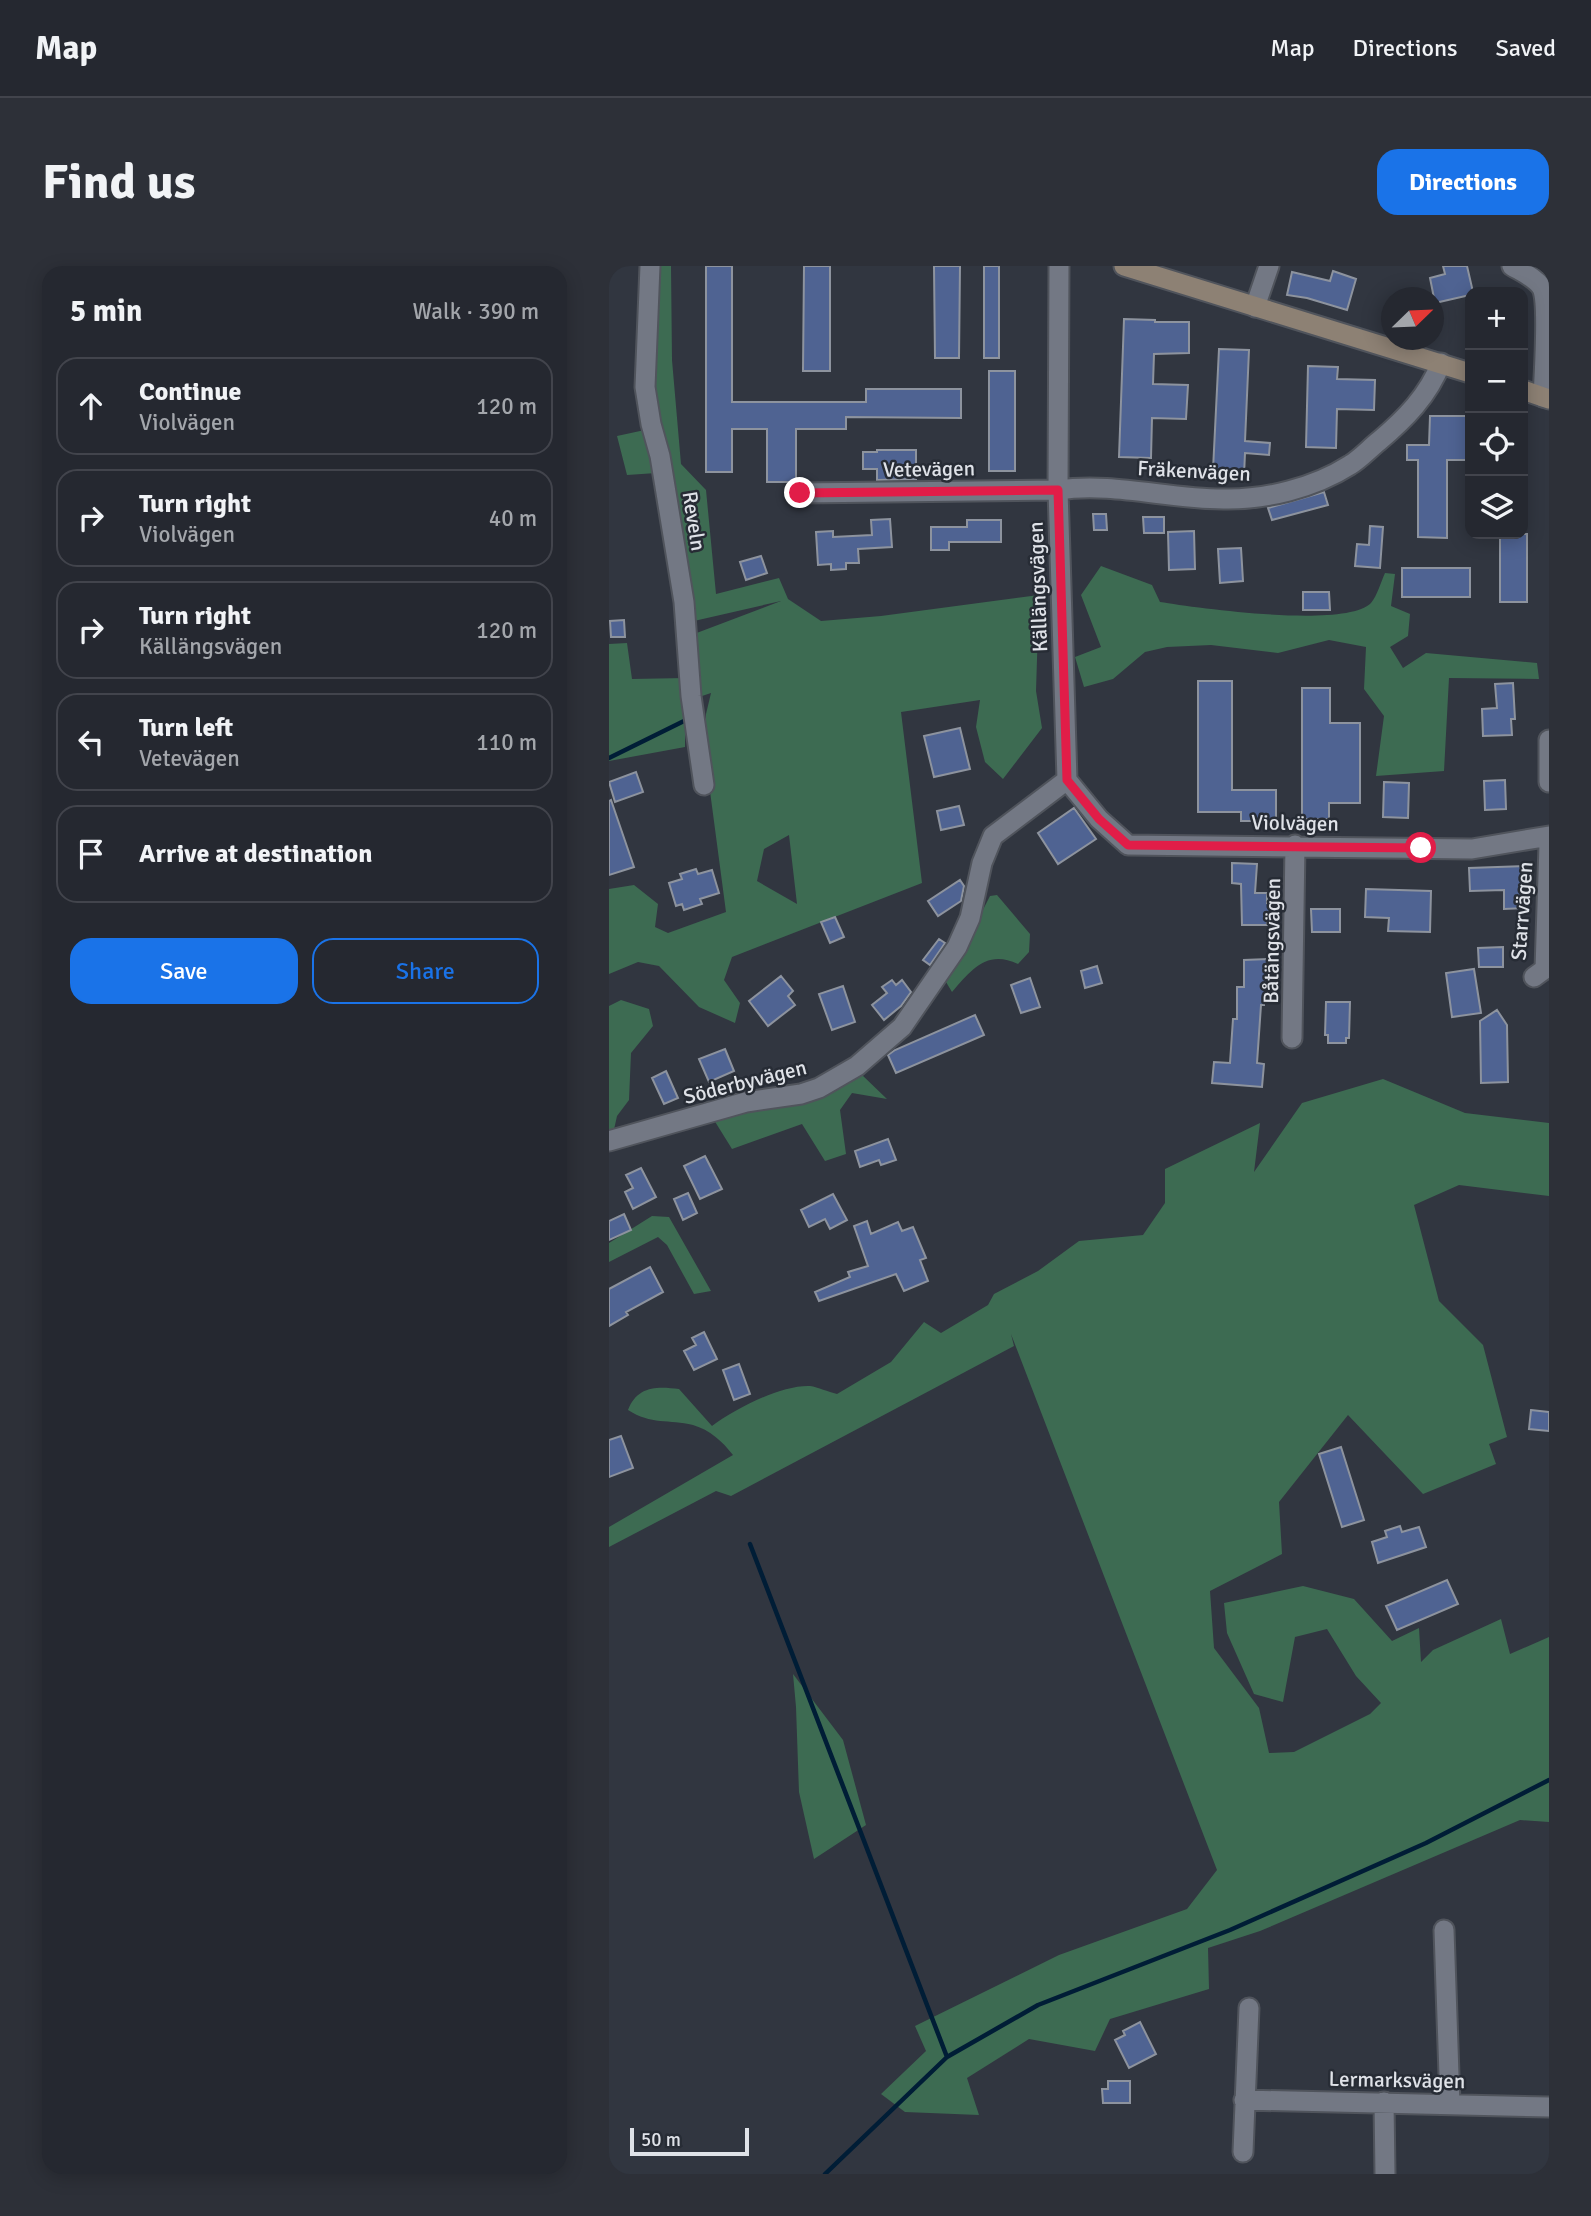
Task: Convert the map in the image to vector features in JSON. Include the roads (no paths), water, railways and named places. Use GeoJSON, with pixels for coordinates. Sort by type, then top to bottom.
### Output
{"type":"FeatureCollection","features":[{"type":"Feature","properties":{"kind":"main road"},"geometry":{"type":"LineString","coordinates":[[1124,266],[1465,371]]}},
{"type":"Feature","properties":{"kind":"main road"},"geometry":{"type":"LineString","coordinates":[[1528,392],[1546,398]]}},
{"type":"Feature","properties":{"kind":"street","name":"Reveln"},"geometry":{"type":"LineString","coordinates":[[650,266],[645,387],[660,456],[684,601],[691,696],[704,785]]}},
{"type":"Feature","properties":{"kind":"street","name":"Källängsvägen"},"geometry":{"type":"LineString","coordinates":[[1059,266],[1058,490],[1067,780]]}},
{"type":"Feature","properties":{"kind":"street"},"geometry":{"type":"LineString","coordinates":[[1255,307],[1269,266]]}},
{"type":"Feature","properties":{"kind":"street"},"geometry":{"type":"LineString","coordinates":[[1512,266],[1534,279],[1544,290],[1546,398]]}},
{"type":"Feature","properties":{"kind":"street","name":"Fräkenvägen"},"geometry":{"type":"LineString","coordinates":[[1058,490],[1082,487],[1222,499],[1261,497],[1323,481],[1352,464],[1406,417],[1433,383],[1441,363]]}},
{"type":"Feature","properties":{"kind":"street","name":"Vetevägen"},"geometry":{"type":"LineString","coordinates":[[800,493],[1058,490]]}},
{"type":"Feature","properties":{"kind":"street"},"geometry":{"type":"LineString","coordinates":[[1549,740],[1549,782]]}},
{"type":"Feature","properties":{"kind":"street","name":"Violvägen"},"geometry":{"type":"LineString","coordinates":[[1067,780],[1099,819],[1128,845],[1472,849],[1549,836]]}},
{"type":"Feature","properties":{"kind":"street","name":"Söderbyvägen"},"geometry":{"type":"LineString","coordinates":[[609,1141],[746,1102],[801,1094],[819,1088],[857,1066],[902,1027],[957,947],[970,918],[982,863],[993,836],[1067,780]]}},
{"type":"Feature","properties":{"kind":"street","name":"Starrvägen"},"geometry":{"type":"LineString","coordinates":[[1534,977],[1545,969],[1549,844]]}},
{"type":"Feature","properties":{"kind":"street","name":"Båtängsvägen"},"geometry":{"type":"LineString","coordinates":[[1292,1038],[1295,845]]}},
{"type":"Feature","properties":{"kind":"street"},"geometry":{"type":"LineString","coordinates":[[1444,1930],[1450,2104]]}},
{"type":"Feature","properties":{"kind":"street"},"geometry":{"type":"LineString","coordinates":[[1243,2152],[1249,2008]]}},
{"type":"Feature","properties":{"kind":"street","name":"Lermarksvägen"},"geometry":{"type":"LineString","coordinates":[[1244,2100],[1549,2107]]}},
{"type":"Feature","properties":{"kind":"street"},"geometry":{"type":"LineString","coordinates":[[1384,2102],[1385,2174]]}},
{"type":"Feature","properties":{"kind":"waterway"},"geometry":{"type":"LineString","coordinates":[[609,758],[686,720]]}},
{"type":"Feature","properties":{"kind":"waterway"},"geometry":{"type":"LineString","coordinates":[[750,1544],[947,2057]]}},
{"type":"Feature","properties":{"kind":"waterway"},"geometry":{"type":"LineString","coordinates":[[825,2174],[947,2057],[1038,2005],[1230,1930],[1426,1843],[1549,1780]]}}]}
